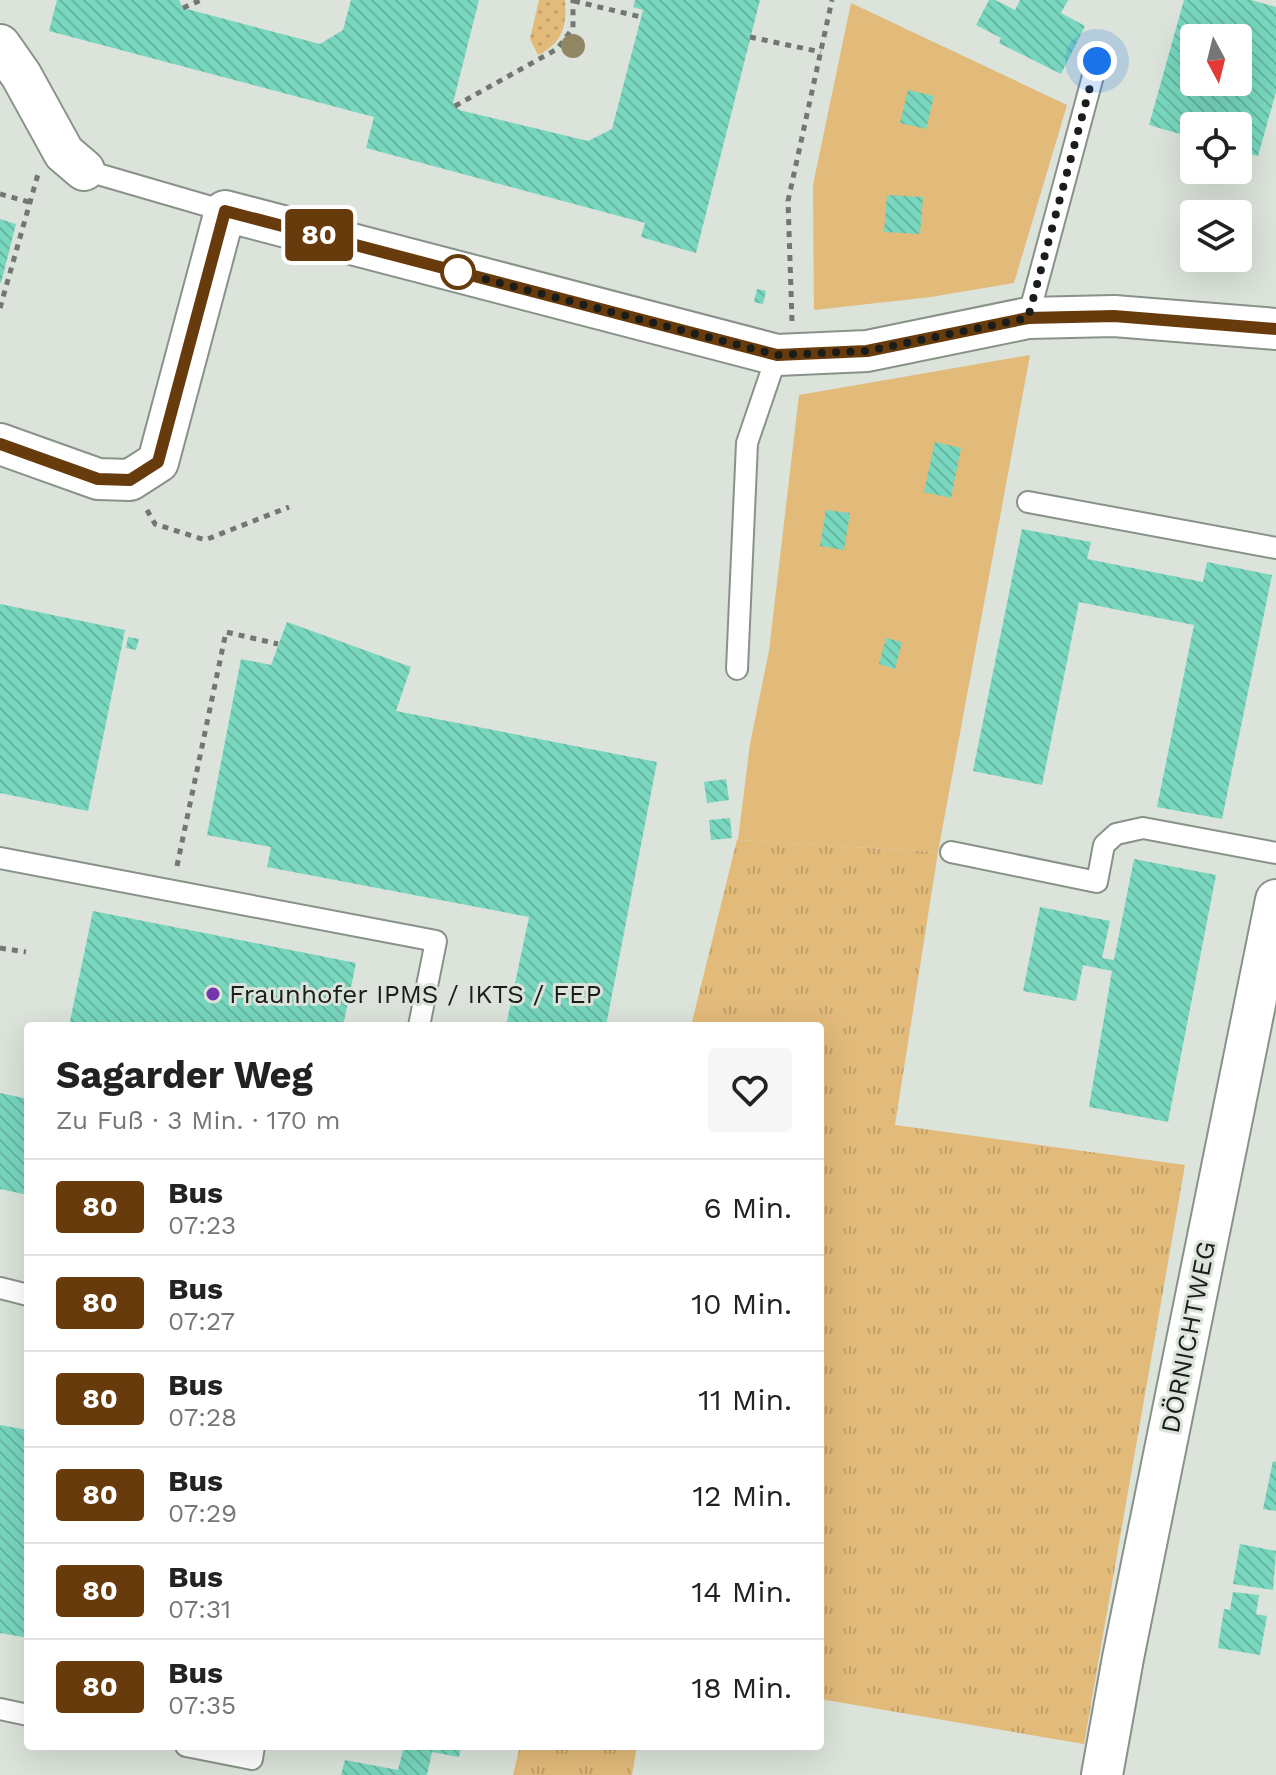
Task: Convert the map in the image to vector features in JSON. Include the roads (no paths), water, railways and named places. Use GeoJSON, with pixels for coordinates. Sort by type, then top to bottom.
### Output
{"type":"FeatureCollection","features":[{"type":"Feature","properties":{"kind":"street"},"geometry":{"type":"LineString","coordinates":[[0,45],[21,75],[64,153],[84,170]]}},
{"type":"Feature","properties":{"kind":"street"},"geometry":{"type":"LineString","coordinates":[[0,444],[98,479],[130,480],[158,462],[225,211],[784,340],[867,351],[1028,318],[1114,316],[1276,329]]}},
{"type":"Feature","properties":{"kind":"street","name":"DÖRNICHTWEG"},"geometry":{"type":"LineString","coordinates":[[1102,1775],[1276,900]]}},
{"type":"Feature","properties":{"kind":"lane"},"geometry":{"type":"LineString","coordinates":[[1028,318],[1097,61]]}},
{"type":"Feature","properties":{"kind":"lane"},"geometry":{"type":"LineString","coordinates":[[84,170],[225,211]]}},
{"type":"Feature","properties":{"kind":"lane"},"geometry":{"type":"LineString","coordinates":[[737,669],[747,443],[784,340]]}},
{"type":"Feature","properties":{"kind":"lane"},"geometry":{"type":"LineString","coordinates":[[1028,502],[1276,548]]}},
{"type":"Feature","properties":{"kind":"lane"},"geometry":{"type":"LineString","coordinates":[[951,852],[1097,882],[1104,845],[1116,834],[1143,828],[1276,853]]}},
{"type":"Feature","properties":{"kind":"lane"},"geometry":{"type":"LineString","coordinates":[[0,858],[436,941],[420,1022]]}},
{"type":"Feature","properties":{"kind":"lane"},"geometry":{"type":"LineString","coordinates":[[0,1288],[24,1294]]}},
{"type":"Feature","properties":{"kind":"lane"},"geometry":{"type":"LineString","coordinates":[[0,1709],[24,1714]]}},
{"type":"Feature","properties":{"kind":"lane"},"geometry":{"type":"LineString","coordinates":[[231,1750],[253,1752]]}},
{"type":"Feature","properties":{"kind":"place","name":"Fraunhofer IPMS / IKTS / FEP"},"geometry":{"type":"Point","coordinates":[213,994]}}]}
